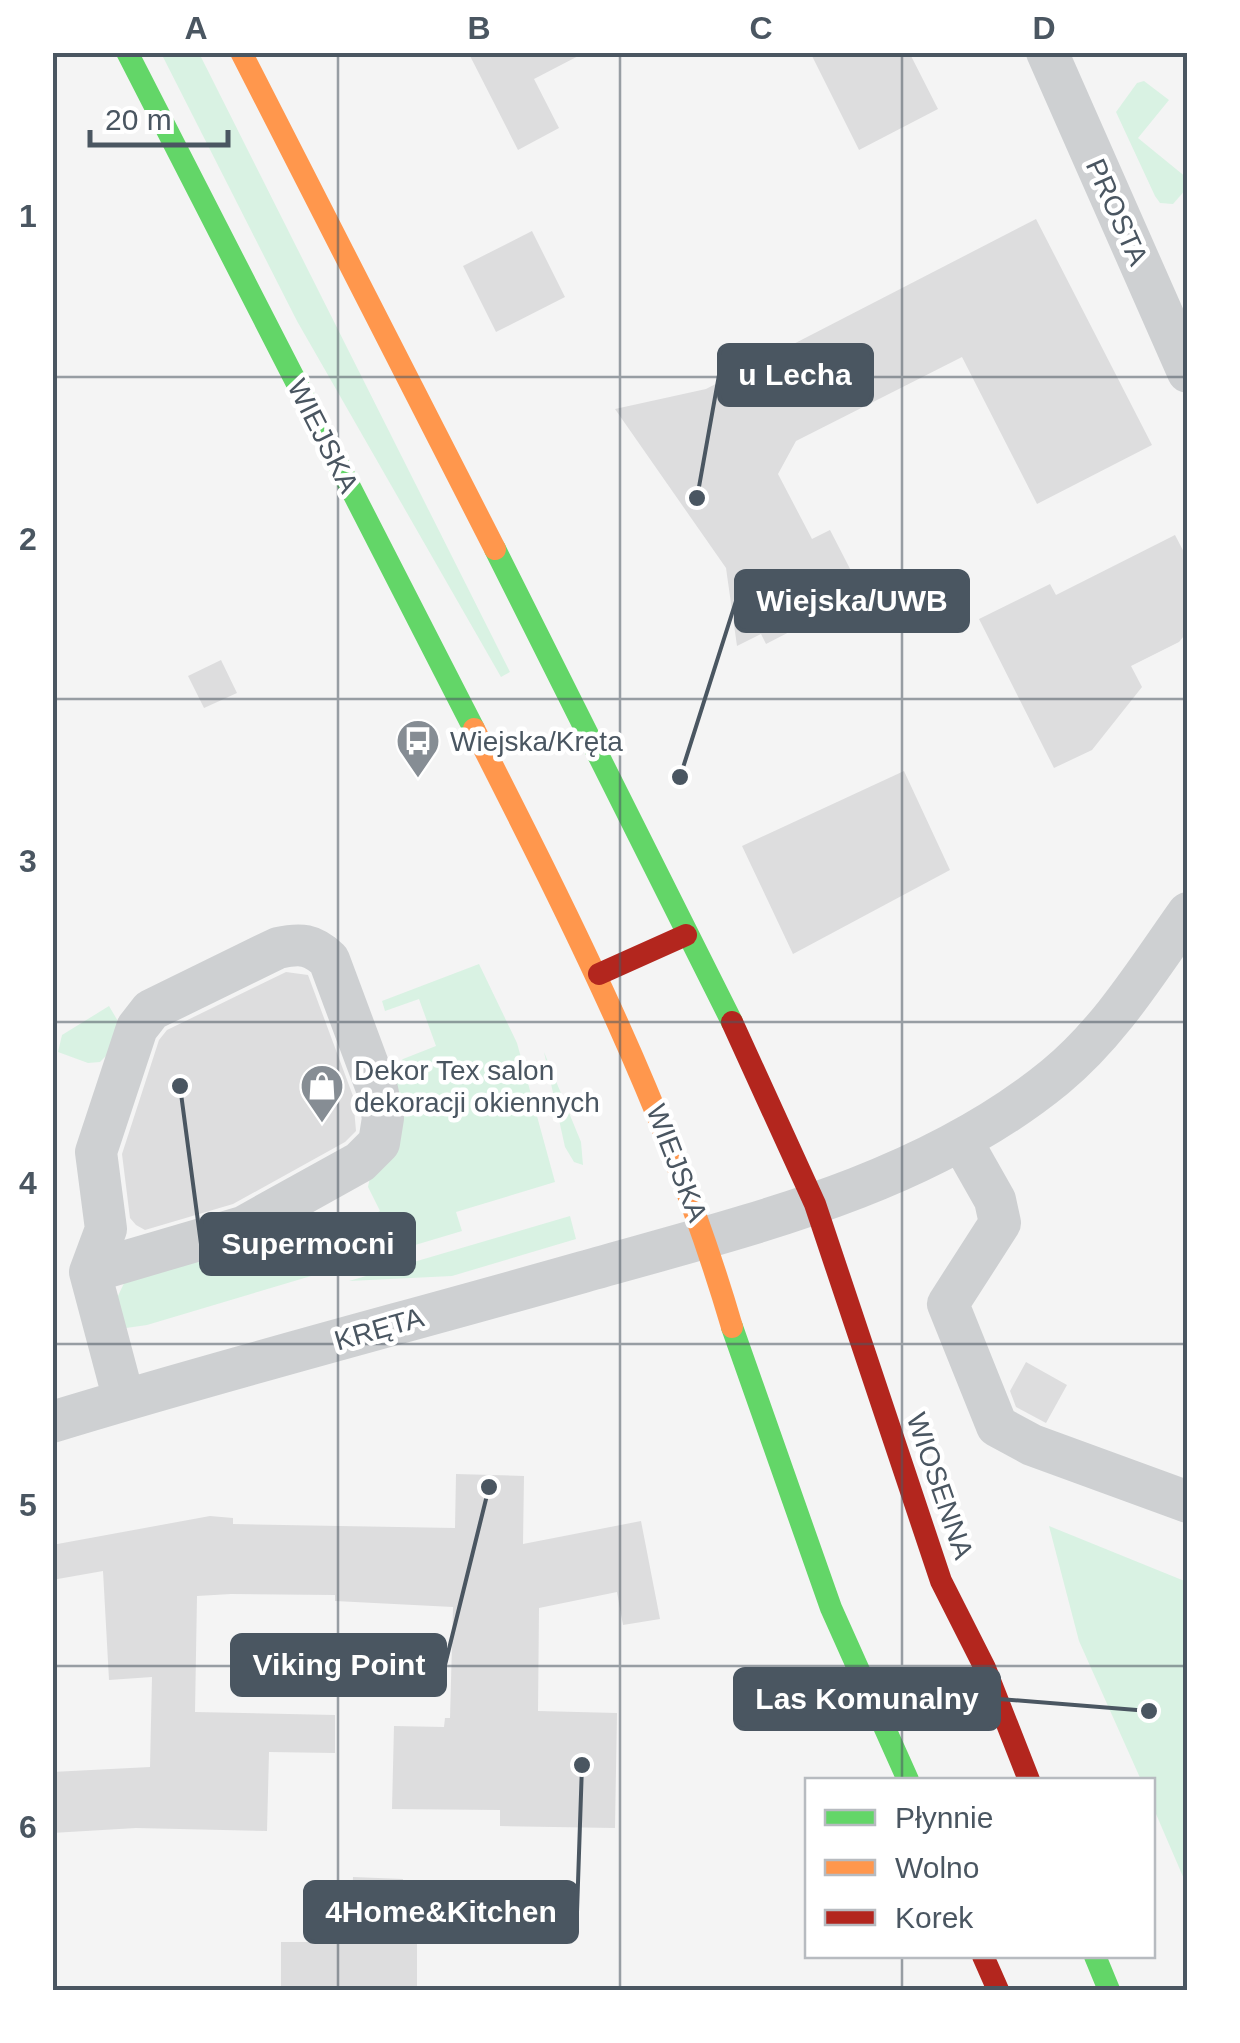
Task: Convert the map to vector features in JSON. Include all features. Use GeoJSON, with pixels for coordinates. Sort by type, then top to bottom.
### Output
{"type":"FeatureCollection","features":[{"type":"Feature","properties":{"kind":"main road","name":"WIEJSKA"},"geometry":{"type":"LineString","coordinates":[[126,52],[598,974],[668,1135],[706,1238]]}},
{"type":"Feature","properties":{"kind":"main road"},"geometry":{"type":"LineString","coordinates":[[241,52],[361,281],[767,1092],[815,1204]]}},
{"type":"Feature","properties":{"kind":"main road"},"geometry":{"type":"LineString","coordinates":[[598,974],[686,935]]}},
{"type":"Feature","properties":{"kind":"main road","name":"WIOSENNA"},"geometry":{"type":"LineString","coordinates":[[815,1204],[856,1318],[895,1454],[941,1581],[986,1668],[1028,1778]]}},
{"type":"Feature","properties":{"kind":"main road"},"geometry":{"type":"LineString","coordinates":[[706,1238],[787,1489],[831,1608],[907,1778]]}},
{"type":"Feature","properties":{"kind":"main road"},"geometry":{"type":"LineString","coordinates":[[984,1958],[998,1990]]}},
{"type":"Feature","properties":{"kind":"main road"},"geometry":{"type":"LineString","coordinates":[[1096,1958],[1109,1990]]}},
{"type":"Feature","properties":{"kind":"street","name":"PROSTA"},"geometry":{"type":"LineString","coordinates":[[1047,52],[1188,372]]}},
{"type":"Feature","properties":{"kind":"street","name":"WIEJSKA"},"geometry":{"type":"LineString","coordinates":[[706,1238],[815,1204],[960,1140],[1056,1077],[1121,1009],[1188,912]]}},
{"type":"Feature","properties":{"kind":"street"},"geometry":{"type":"LineString","coordinates":[[90,1272],[243,1227],[360,1162],[380,1143],[383,1118],[377,1090],[330,960],[316,947],[299,943],[278,948],[151,1010],[136,1028],[96,1152],[106,1229],[90,1272],[124,1400]]}},
{"type":"Feature","properties":{"kind":"street"},"geometry":{"type":"LineString","coordinates":[[960,1140],[995,1200],[1000,1223],[948,1304],[990,1417],[1032,1446],[1188,1502]]}},
{"type":"Feature","properties":{"kind":"street","name":"KRĘTA"},"geometry":{"type":"LineString","coordinates":[[52,1422],[706,1238]]}},
{"type":"Feature","properties":{"kind":"green space"},"geometry":{"type":"Polygon","coordinates":[[[161,53],[199,53],[510,672],[501,677],[297,321],[161,53]]]}},
{"type":"Feature","properties":{"kind":"green space"},"geometry":{"type":"Polygon","coordinates":[[[1144,81],[1169,100],[1138,138],[1187,178],[1187,188],[1173,204],[1160,203],[1155,196],[1116,112],[1137,83],[1144,81]]]}},
{"type":"Feature","properties":{"kind":"green space"},"geometry":{"type":"Polygon","coordinates":[[[479,964],[517,1043],[555,1182],[456,1212],[462,1231],[126,1328],[117,1298],[126,1279],[279,1231],[294,1233],[306,1251],[380,1211],[368,1187],[392,1070],[403,1059],[436,1046],[419,999],[385,1011],[382,1001],[479,964]]]}},
{"type":"Feature","properties":{"kind":"green space"},"geometry":{"type":"Polygon","coordinates":[[[109,1006],[119,1023],[108,1054],[100,1062],[88,1063],[58,1052],[62,1035],[109,1006]]]}},
{"type":"Feature","properties":{"kind":"green space"},"geometry":{"type":"Polygon","coordinates":[[[544,1052],[581,1142],[583,1165],[574,1162],[565,1147],[544,1052]]]}},
{"type":"Feature","properties":{"kind":"green space"},"geometry":{"type":"Polygon","coordinates":[[[570,1216],[576,1239],[452,1276],[349,1281],[570,1216]]]}},
{"type":"Feature","properties":{"kind":"green space"},"geometry":{"type":"Polygon","coordinates":[[[1049,1526],[1187,1582],[1187,1886],[1155,1812],[1155,1778],[1140,1778],[1079,1641],[1049,1526]]]}},
{"type":"Feature","properties":{"kind":"building"},"geometry":{"type":"Polygon","coordinates":[[[468,52],[586,52],[534,79],[559,128],[518,150],[468,52]]]}},
{"type":"Feature","properties":{"kind":"building"},"geometry":{"type":"Polygon","coordinates":[[[810,52],[909,52],[938,109],[859,150],[810,52]]]}},
{"type":"Feature","properties":{"kind":"building"},"geometry":{"type":"Polygon","coordinates":[[[1036,219],[1152,445],[1037,504],[962,357],[796,441],[778,474],[812,539],[830,530],[863,594],[766,644],[761,634],[737,646],[726,568],[615,409],[706,389],[1036,219]]]}},
{"type":"Feature","properties":{"kind":"building"},"geometry":{"type":"Polygon","coordinates":[[[532,231],[565,297],[496,332],[463,266],[532,231]]]}},
{"type":"Feature","properties":{"kind":"building"},"geometry":{"type":"Polygon","coordinates":[[[1175,535],[1188,560],[1188,631],[1179,642],[1131,666],[1142,687],[1092,750],[1054,768],[979,619],[1050,584],[1056,595],[1175,535]]]}},
{"type":"Feature","properties":{"kind":"building"},"geometry":{"type":"Polygon","coordinates":[[[221,660],[237,693],[204,708],[188,676],[221,660]]]}},
{"type":"Feature","properties":{"kind":"building"},"geometry":{"type":"Polygon","coordinates":[[[904,771],[950,870],[793,954],[742,846],[904,771]]]}},
{"type":"Feature","properties":{"kind":"building"},"geometry":{"type":"Polygon","coordinates":[[[286,972],[308,975],[353,1096],[356,1131],[345,1142],[233,1204],[145,1230],[136,1225],[130,1218],[122,1154],[159,1040],[167,1030],[286,972]]]}},
{"type":"Feature","properties":{"kind":"building"},"geometry":{"type":"Polygon","coordinates":[[[1026,1362],[1067,1385],[1046,1423],[1016,1407],[1010,1391],[1026,1362]]]}},
{"type":"Feature","properties":{"kind":"building"},"geometry":{"type":"Polygon","coordinates":[[[456,1474],[524,1476],[523,1544],[641,1521],[660,1619],[623,1625],[617,1592],[539,1608],[538,1711],[617,1713],[615,1828],[500,1826],[500,1810],[392,1809],[394,1726],[444,1727],[445,1718],[450,1718],[453,1607],[335,1601],[335,1595],[231,1594],[197,1596],[195,1712],[335,1715],[335,1753],[269,1752],[267,1831],[136,1828],[52,1833],[52,1772],[150,1767],[152,1677],[109,1680],[103,1571],[52,1580],[52,1545],[210,1516],[233,1518],[233,1524],[455,1528],[456,1474]]]}},
{"type":"Feature","properties":{"kind":"building"},"geometry":{"type":"Polygon","coordinates":[[[353,1877],[403,1879],[401,1943],[417,1943],[417,1990],[281,1990],[281,1942],[350,1942],[353,1877]]]}},
{"type":"Feature","properties":{"kind":"traffic: fast"},"geometry":{"type":"LineString","coordinates":[[127,52],[474,729]]}},
{"type":"Feature","properties":{"kind":"traffic: fast"},"geometry":{"type":"LineString","coordinates":[[495,549],[732,1022]]}},
{"type":"Feature","properties":{"kind":"traffic: fast"},"geometry":{"type":"LineString","coordinates":[[732,1327],[831,1608],[907,1778]]}},
{"type":"Feature","properties":{"kind":"traffic: fast"},"geometry":{"type":"LineString","coordinates":[[1096,1958],[1109,1990]]}},
{"type":"Feature","properties":{"kind":"traffic: slow"},"geometry":{"type":"LineString","coordinates":[[241,52],[495,549]]}},
{"type":"Feature","properties":{"kind":"traffic: slow"},"geometry":{"type":"LineString","coordinates":[[474,729],[617,1022],[680,1172],[732,1327]]}},
{"type":"Feature","properties":{"kind":"traffic: jam"},"geometry":{"type":"LineString","coordinates":[[599,974],[686,935]]}},
{"type":"Feature","properties":{"kind":"traffic: jam"},"geometry":{"type":"LineString","coordinates":[[732,1022],[815,1204],[941,1581],[985,1668],[1028,1778]]}},
{"type":"Feature","properties":{"kind":"traffic: jam"},"geometry":{"type":"LineString","coordinates":[[984,1958],[998,1990]]}},
{"type":"Feature","properties":{"kind":"place","name":"u Lecha"},"geometry":{"type":"Point","coordinates":[697,498]}},
{"type":"Feature","properties":{"kind":"place","name":"Wiejska/UWB"},"geometry":{"type":"Point","coordinates":[680,777]}},
{"type":"Feature","properties":{"kind":"place","name":"Wiejska/Kręta"},"geometry":{"type":"Point","coordinates":[418,779]}},
{"type":"Feature","properties":{"kind":"place","name":"Supermocni"},"geometry":{"type":"Point","coordinates":[180,1086]}},
{"type":"Feature","properties":{"kind":"place","name":"Dekor Tex salon dekoracji okiennych"},"geometry":{"type":"Point","coordinates":[322,1124]}},
{"type":"Feature","properties":{"kind":"place","name":"Viking Point"},"geometry":{"type":"Point","coordinates":[489,1487]}},
{"type":"Feature","properties":{"kind":"place","name":"Las Komunalny"},"geometry":{"type":"Point","coordinates":[1149,1711]}},
{"type":"Feature","properties":{"kind":"place","name":"4Home&Kitchen"},"geometry":{"type":"Point","coordinates":[582,1765]}}]}
